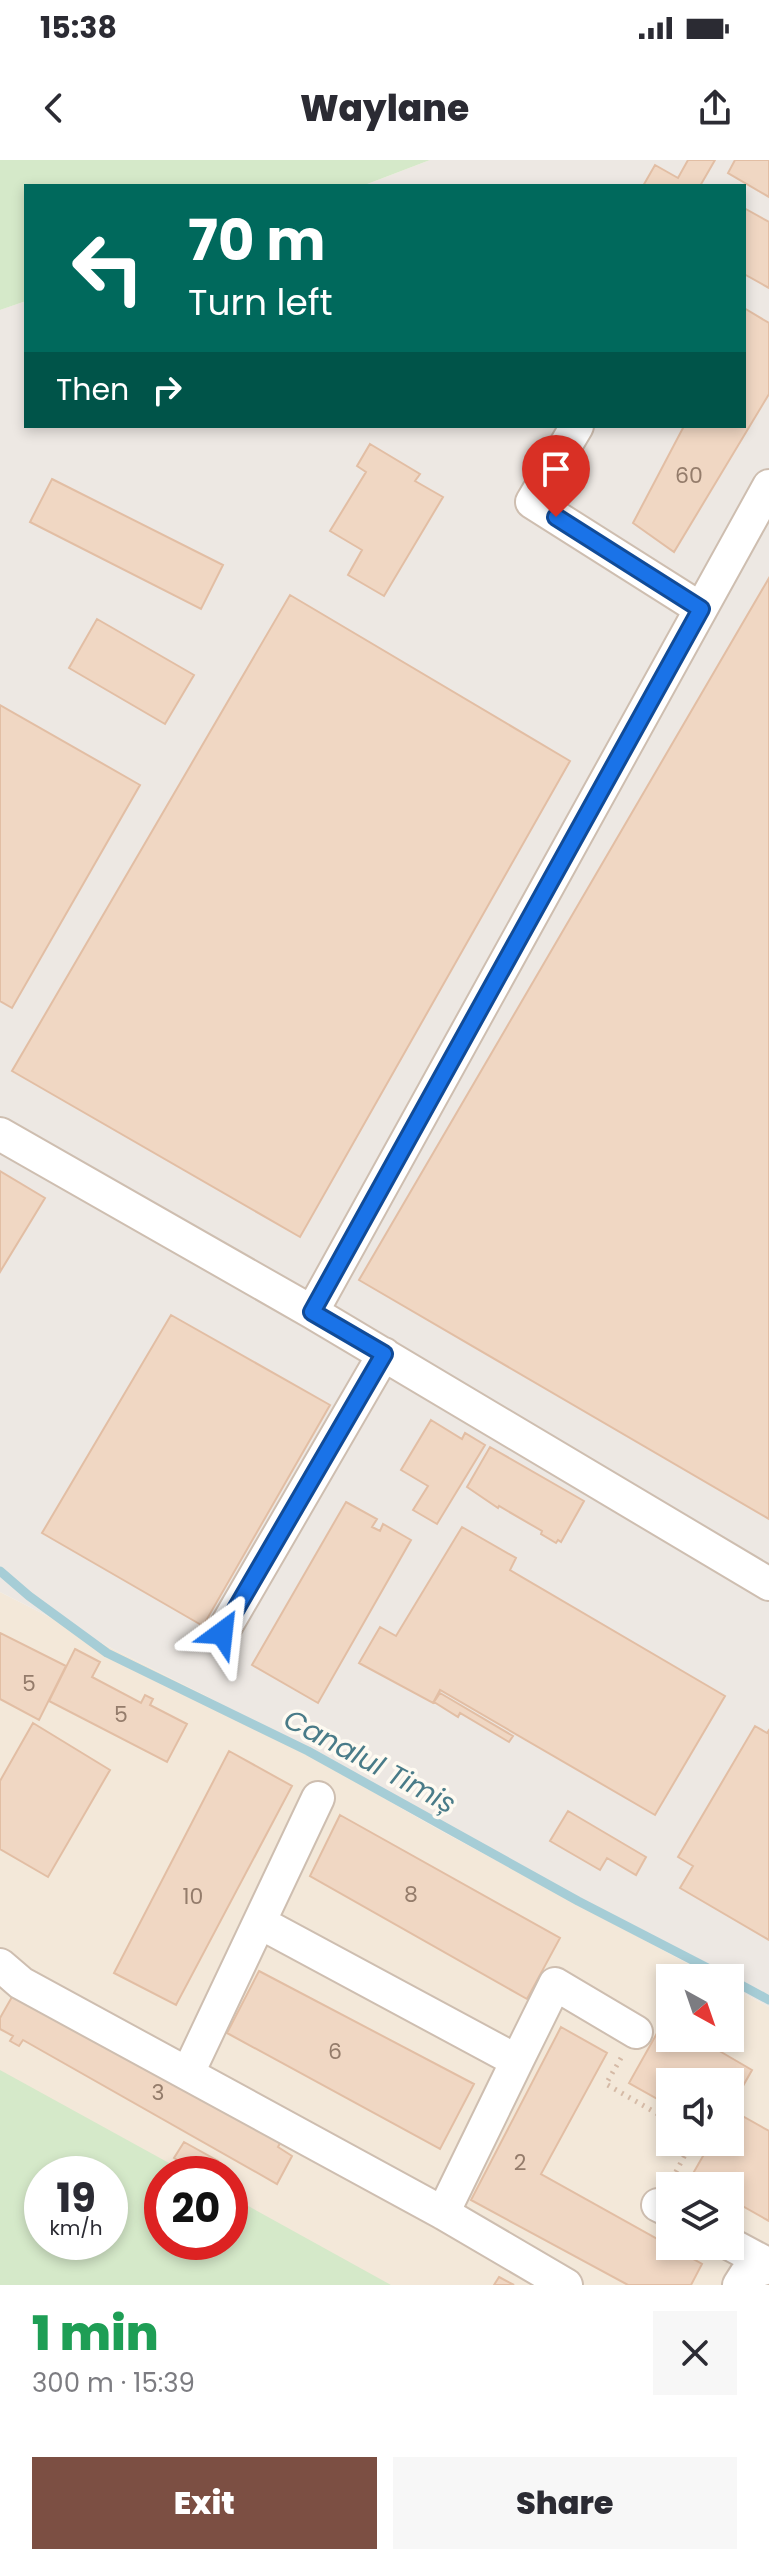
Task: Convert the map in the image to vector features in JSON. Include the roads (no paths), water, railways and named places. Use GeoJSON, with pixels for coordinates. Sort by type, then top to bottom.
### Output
{"type":"FeatureCollection","features":[{"type":"Feature","properties":{"kind":"street"},"geometry":{"type":"LineString","coordinates":[[576,428],[532,502],[701,609]]}},
{"type":"Feature","properties":{"kind":"street"},"geometry":{"type":"LineString","coordinates":[[312,1312],[769,486]]}},
{"type":"Feature","properties":{"kind":"street"},"geometry":{"type":"LineString","coordinates":[[0,1134],[384,1354],[769,1584]]}},
{"type":"Feature","properties":{"kind":"street"},"geometry":{"type":"LineString","coordinates":[[222,1633],[384,1354]]}},
{"type":"Feature","properties":{"kind":"street"},"geometry":{"type":"LineString","coordinates":[[188,2073],[318,1798]]}},
{"type":"Feature","properties":{"kind":"street"},"geometry":{"type":"LineString","coordinates":[[261,1923],[517,2061]]}},
{"type":"Feature","properties":{"kind":"street"},"geometry":{"type":"LineString","coordinates":[[0,1965],[21,1983],[443,2213],[566,2285]]}},
{"type":"Feature","properties":{"kind":"street"},"geometry":{"type":"LineString","coordinates":[[443,2213],[555,1984],[636,2032]]}},
{"type":"Feature","properties":{"kind":"street"},"geometry":{"type":"LineString","coordinates":[[744,2252],[769,2266]]}},
{"type":"Feature","properties":{"kind":"street"},"geometry":{"type":"LineString","coordinates":[[739,2285],[746,2274],[769,2266]]}},
{"type":"Feature","properties":{"kind":"waterway","name":"Canalul Timiș"},"geometry":{"type":"LineString","coordinates":[[0,1571],[107,1653],[308,1751],[578,1901],[700,1964]]}},
{"type":"Feature","properties":{"kind":"waterway","name":"Canalul Timiș"},"geometry":{"type":"LineString","coordinates":[[744,1987],[769,2000]]}}]}
